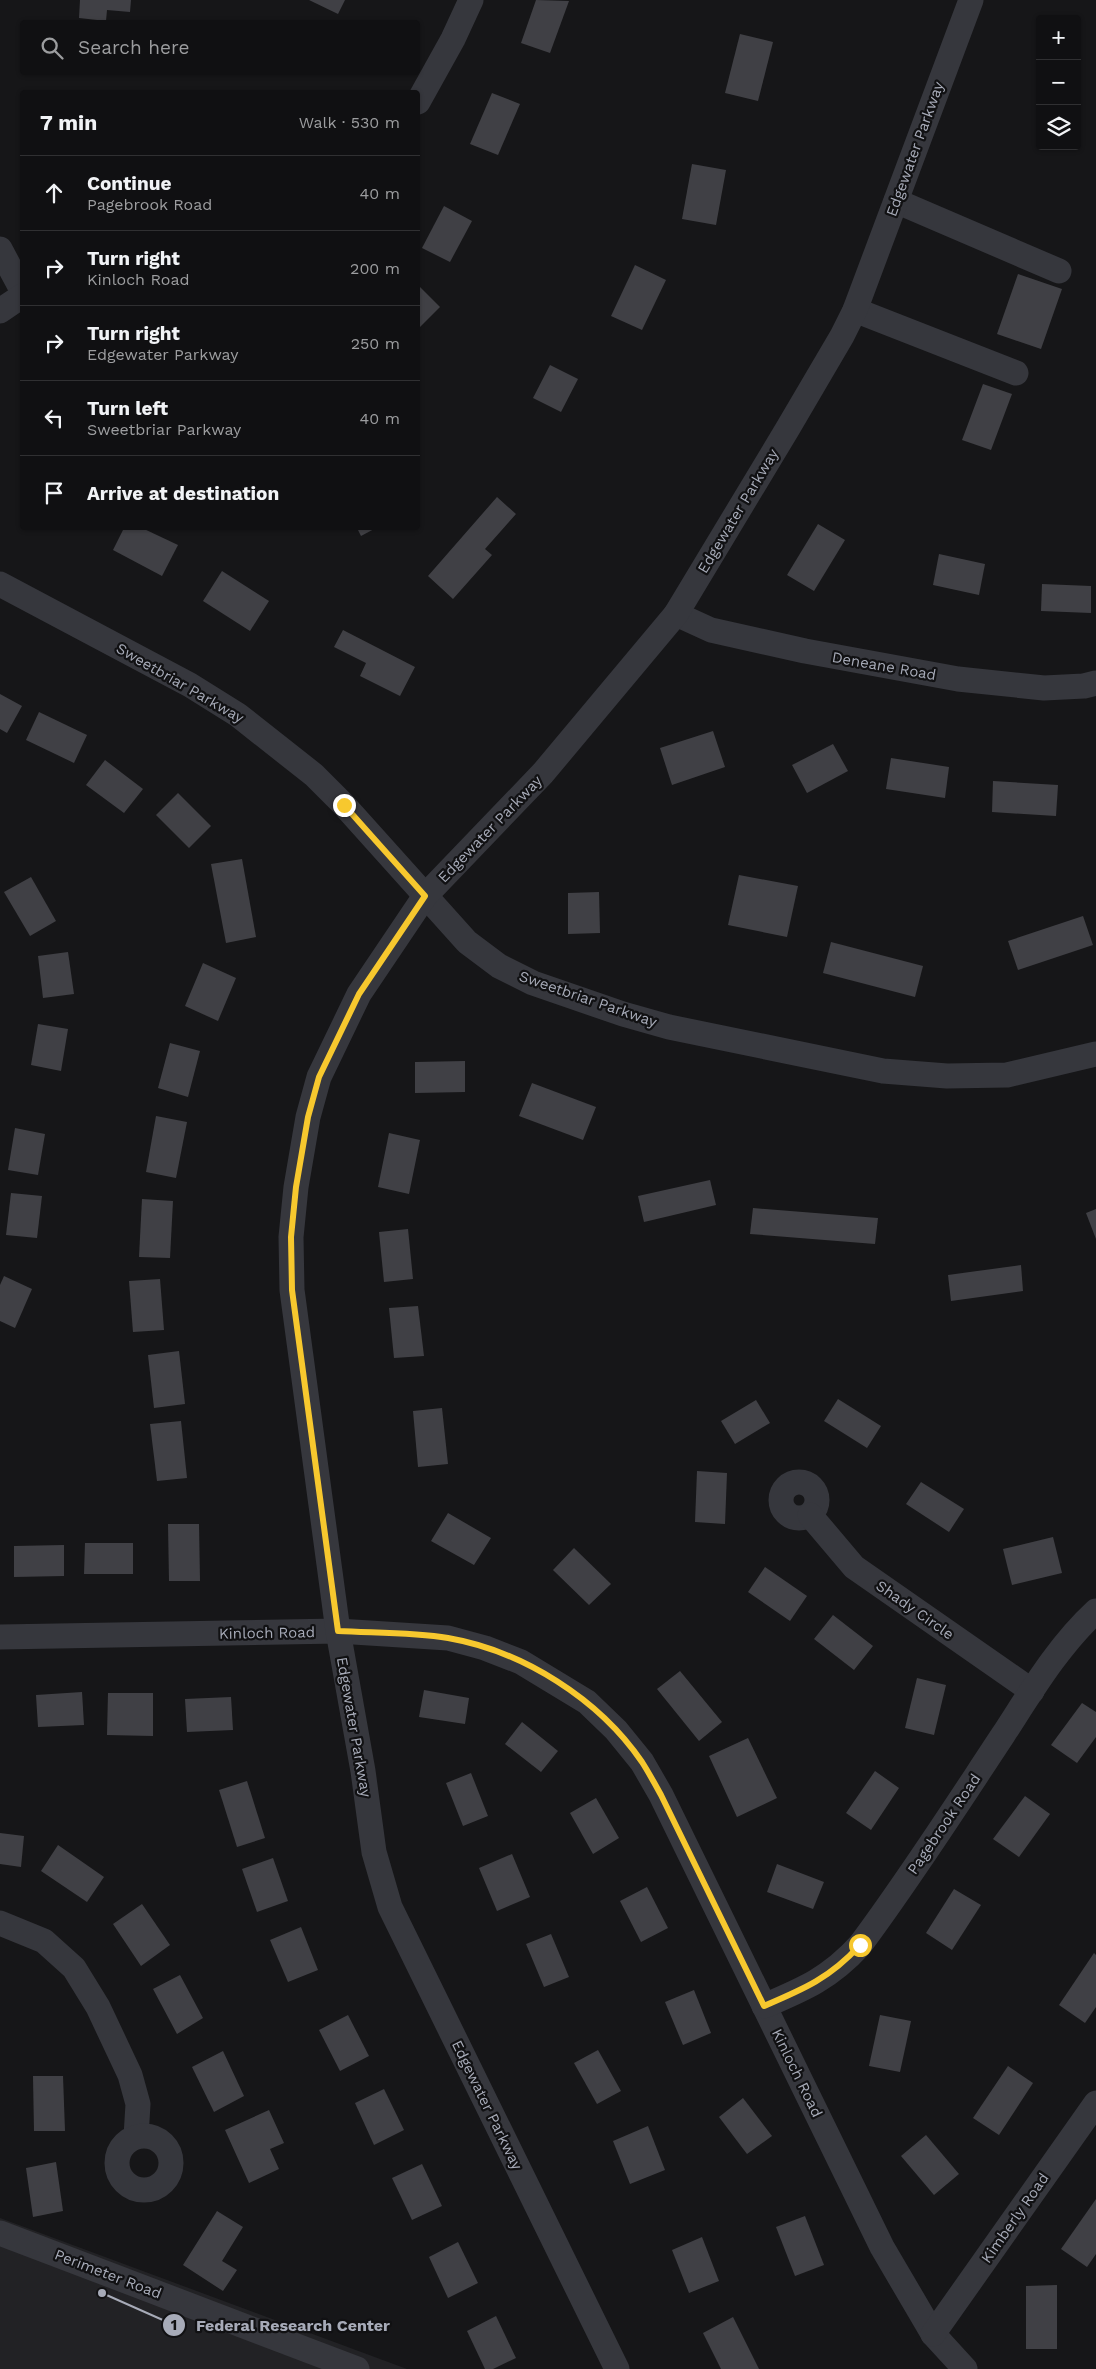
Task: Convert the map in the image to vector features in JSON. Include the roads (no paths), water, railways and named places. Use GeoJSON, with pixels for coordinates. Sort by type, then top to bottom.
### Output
{"type":"FeatureCollection","features":[{"type":"Feature","properties":{"kind":"street"},"geometry":{"type":"LineString","coordinates":[[420,98],[453,39],[471,0]]}},
{"type":"Feature","properties":{"kind":"street","name":"Edgewater Parkway"},"geometry":{"type":"LineString","coordinates":[[617,2369],[390,1907],[374,1852],[363,1771],[338,1631],[292,1290],[291,1237],[296,1187],[308,1117],[319,1077],[359,994],[425,896],[543,773],[676,614],[828,362],[855,310],[971,0]]}},
{"type":"Feature","properties":{"kind":"street"},"geometry":{"type":"LineString","coordinates":[[896,201],[1059,271]]}},
{"type":"Feature","properties":{"kind":"street"},"geometry":{"type":"LineString","coordinates":[[0,249],[20,286]]}},
{"type":"Feature","properties":{"kind":"street"},"geometry":{"type":"LineString","coordinates":[[0,311],[20,297]]}},
{"type":"Feature","properties":{"kind":"street"},"geometry":{"type":"LineString","coordinates":[[855,310],[1016,373]]}},
{"type":"Feature","properties":{"kind":"street","name":"Sweetbriar Parkway"},"geometry":{"type":"LineString","coordinates":[[0,584],[190,685],[238,715],[314,775],[467,942],[499,966],[516,975],[624,1014],[698,1034],[883,1071],[947,1076],[1007,1075],[1096,1054]]}},
{"type":"Feature","properties":{"kind":"street","name":"Deneane Road"},"geometry":{"type":"LineString","coordinates":[[676,614],[711,630],[806,652],[958,679],[1044,688],[1084,686],[1096,683]]}},
{"type":"Feature","properties":{"kind":"street","name":"Shady Circle"},"geometry":{"type":"LineString","coordinates":[[810,1515],[854,1567],[1032,1691]]}},
{"type":"Feature","properties":{"kind":"street","name":"Pagebrook Road"},"geometry":{"type":"LineString","coordinates":[[764,2006],[820,1980],[844,1962],[860,1945],[940,1830],[1032,1691],[1079,1626],[1096,1611]]}},
{"type":"Feature","properties":{"kind":"street","name":"Kinloch Road"},"geometry":{"type":"LineString","coordinates":[[0,1637],[338,1631],[448,1638],[476,1645],[521,1662],[587,1702],[616,1730],[642,1762],[661,1795],[882,2247],[904,2288],[933,2334],[965,2369]]}},
{"type":"Feature","properties":{"kind":"street"},"geometry":{"type":"LineString","coordinates":[[0,1923],[44,1941],[74,1968],[98,2008],[130,2076],[138,2104],[136,2137]]}},
{"type":"Feature","properties":{"kind":"street","name":"Kimberly Road"},"geometry":{"type":"LineString","coordinates":[[933,2334],[1096,2103]]}},
{"type":"Feature","properties":{"kind":"street","name":"Perimeter Road"},"geometry":{"type":"LineString","coordinates":[[0,2232],[357,2369]]}},
{"type":"Feature","properties":{"kind":"place","name":"Federal Research Center"},"geometry":{"type":"Point","coordinates":[102,2293]}}]}
